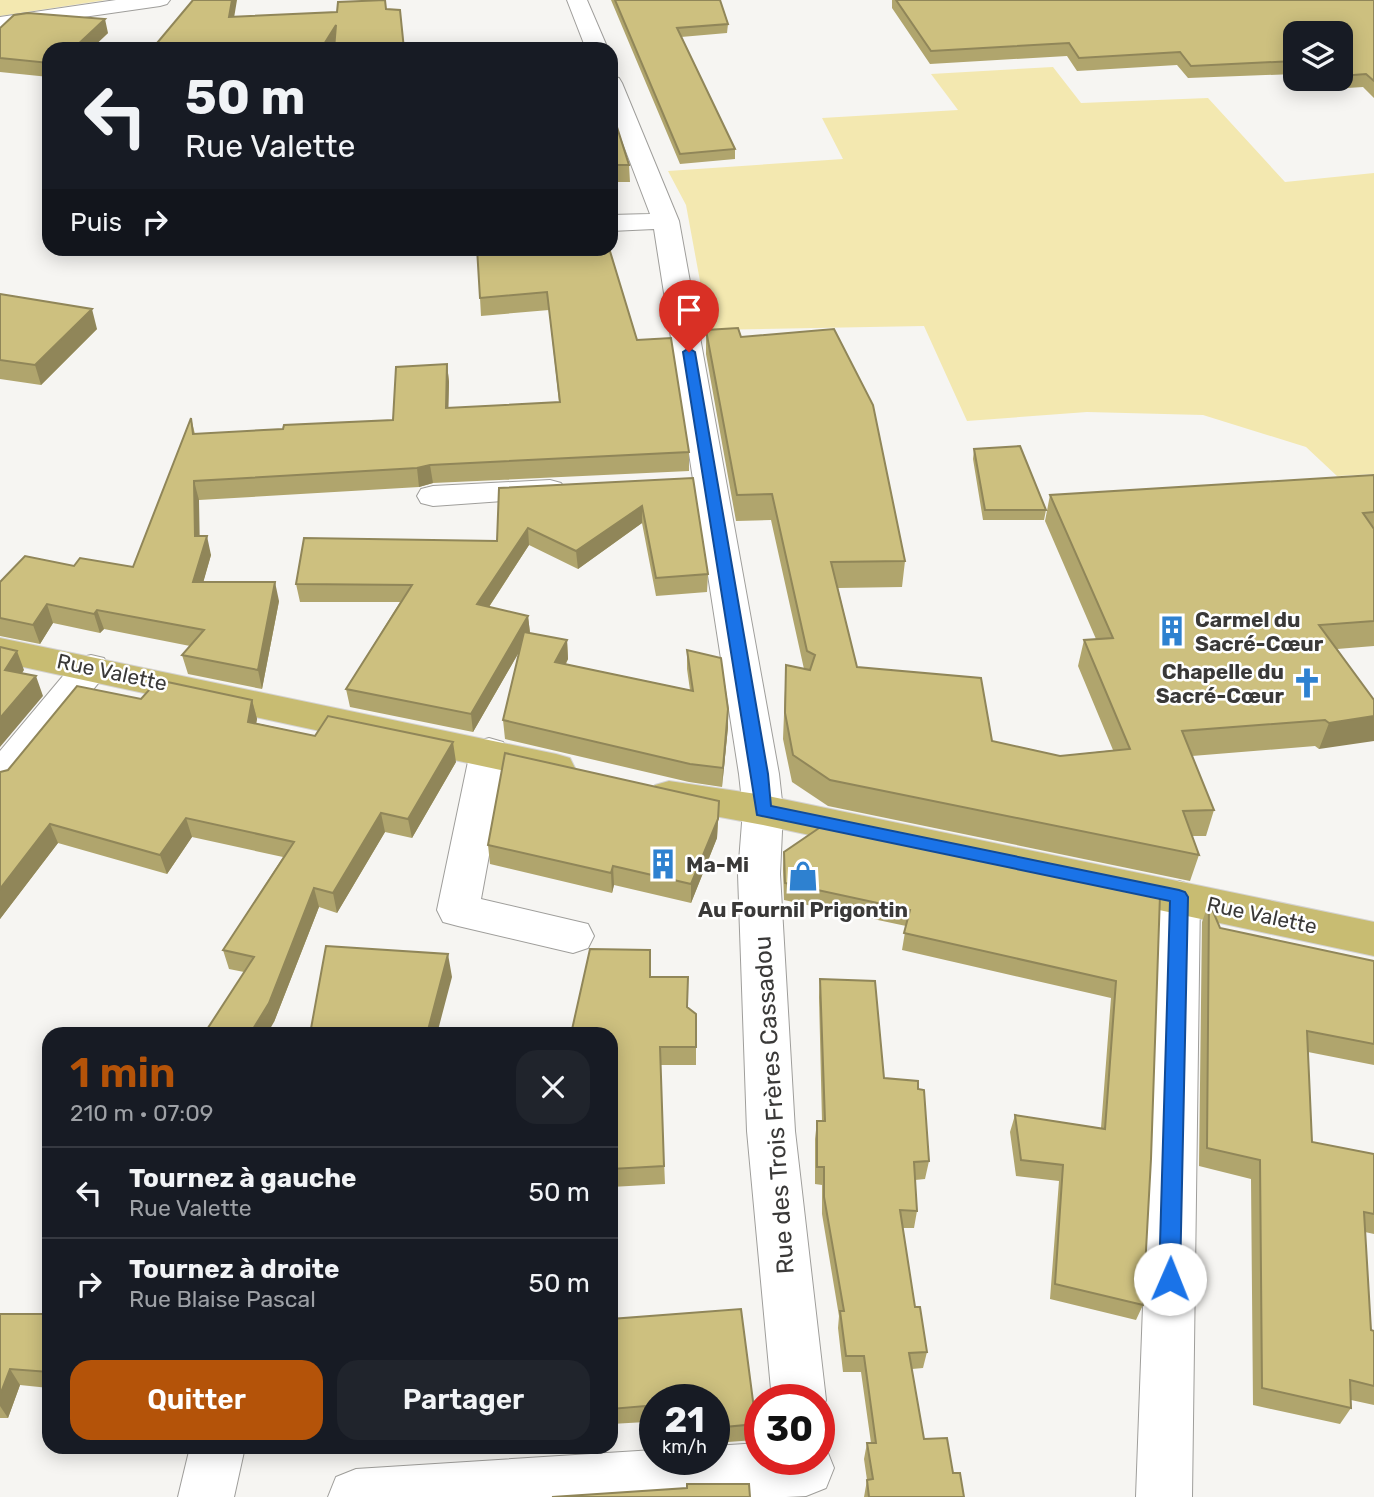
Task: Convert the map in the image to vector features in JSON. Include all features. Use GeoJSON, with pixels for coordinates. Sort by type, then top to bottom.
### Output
{"type":"FeatureCollection","features":[{"type":"Feature","properties":{"kind":"main road","name":"Rue Valette"},"geometry":{"type":"LineString","coordinates":[[0,650],[91,667],[596,777]]}},
{"type":"Feature","properties":{"kind":"main road","name":"Rue Valette"},"geometry":{"type":"LineString","coordinates":[[636,787],[689,799],[763,810],[1374,939]]}},
{"type":"Feature","properties":{"kind":"street"},"geometry":{"type":"LineString","coordinates":[[0,23],[160,0]]}},
{"type":"Feature","properties":{"kind":"street"},"geometry":{"type":"LineString","coordinates":[[577,0],[594,42]]}},
{"type":"Feature","properties":{"kind":"street","name":"Rue des Trois Frères Cassadou"},"geometry":{"type":"LineString","coordinates":[[618,101],[666,221],[698,483],[760,774],[763,810],[759,874],[771,1131],[797,1384]]}},
{"type":"Feature","properties":{"kind":"street"},"geometry":{"type":"LineString","coordinates":[[618,223],[666,221]]}},
{"type":"Feature","properties":{"kind":"street"},"geometry":{"type":"LineString","coordinates":[[433,496],[587,489]]}},
{"type":"Feature","properties":{"kind":"street"},"geometry":{"type":"LineString","coordinates":[[0,778],[91,667]]}},
{"type":"Feature","properties":{"kind":"street"},"geometry":{"type":"LineString","coordinates":[[489,752],[458,910],[573,936]]}},
{"type":"Feature","properties":{"kind":"street"},"geometry":{"type":"LineString","coordinates":[[1164,1497],[1179,897]]}},
{"type":"Feature","properties":{"kind":"street"},"geometry":{"type":"LineString","coordinates":[[206,1497],[216,1454]]}},
{"type":"Feature","properties":{"kind":"street"},"geometry":{"type":"LineString","coordinates":[[356,1497],[807,1475]]}},
{"type":"Feature","properties":{"kind":"shaded area"},"geometry":{"type":"Polygon","coordinates":[[[0,0],[106,0],[0,16],[0,0]]]}},
{"type":"Feature","properties":{"kind":"shaded area"},"geometry":{"type":"Polygon","coordinates":[[[1053,67],[1081,103],[1208,98],[1285,182],[1374,173],[1374,474],[1337,476],[1306,447],[1203,415],[1087,412],[967,421],[924,326],[709,330],[686,205],[668,171],[843,159],[822,118],[958,110],[931,74],[1053,67]]]}},
{"type":"Feature","properties":{"kind":"building"},"geometry":{"type":"Polygon","coordinates":[[[193,0],[232,0],[229,17],[337,12],[338,2],[385,0],[386,9],[400,10],[403,42],[335,42],[336,25],[325,42],[158,42],[193,0]]]}},
{"type":"Feature","properties":{"kind":"building"},"geometry":{"type":"Polygon","coordinates":[[[615,0],[720,0],[728,24],[677,28],[735,149],[680,154],[615,0]]]}},
{"type":"Feature","properties":{"kind":"building"},"geometry":{"type":"Polygon","coordinates":[[[896,0],[1374,0],[1374,81],[1366,74],[1353,75],[1353,21],[1283,21],[1283,62],[1191,66],[1180,52],[1079,58],[1069,43],[931,51],[896,0]]]}},
{"type":"Feature","properties":{"kind":"building"},"geometry":{"type":"Polygon","coordinates":[[[28,13],[105,19],[80,42],[42,42],[42,62],[0,58],[0,28],[14,15],[28,13]]]}},
{"type":"Feature","properties":{"kind":"building"},"geometry":{"type":"Polygon","coordinates":[[[618,130],[629,165],[618,165],[618,130]]]}},
{"type":"Feature","properties":{"kind":"building"},"geometry":{"type":"Polygon","coordinates":[[[477,256],[611,256],[637,340],[671,338],[689,452],[430,465],[417,468],[194,481],[195,536],[207,536],[193,582],[275,582],[258,670],[182,655],[204,630],[97,610],[94,614],[47,604],[33,625],[0,618],[0,582],[25,556],[74,566],[80,558],[133,567],[191,418],[193,434],[283,429],[284,425],[393,420],[396,367],[447,364],[446,408],[560,402],[547,292],[480,298],[477,256]]]}},
{"type":"Feature","properties":{"kind":"building"},"geometry":{"type":"Polygon","coordinates":[[[0,294],[92,309],[35,365],[0,360],[0,294]]]}},
{"type":"Feature","properties":{"kind":"building"},"geometry":{"type":"Polygon","coordinates":[[[738,328],[741,337],[834,329],[873,405],[905,561],[831,562],[857,667],[981,678],[992,741],[1060,756],[1130,749],[1084,640],[1113,638],[1050,495],[1374,475],[1374,512],[1363,513],[1374,529],[1374,621],[1319,625],[1374,700],[1374,716],[1329,723],[1325,720],[1182,731],[1214,810],[1183,811],[1199,855],[830,780],[793,755],[785,713],[786,665],[810,670],[815,655],[807,651],[772,494],[737,495],[706,330],[738,328]]]}},
{"type":"Feature","properties":{"kind":"building"},"geometry":{"type":"Polygon","coordinates":[[[1020,446],[1046,510],[985,510],[974,449],[1020,446]]]}},
{"type":"Feature","properties":{"kind":"building"},"geometry":{"type":"Polygon","coordinates":[[[693,478],[708,574],[656,578],[642,506],[576,551],[528,528],[477,604],[528,616],[471,714],[346,689],[412,585],[296,584],[304,538],[497,541],[499,488],[693,478]]]}},
{"type":"Feature","properties":{"kind":"building"},"geometry":{"type":"Polygon","coordinates":[[[524,632],[567,640],[555,662],[693,691],[687,650],[721,658],[728,709],[723,768],[690,764],[503,720],[524,632]]]}},
{"type":"Feature","properties":{"kind":"building"},"geometry":{"type":"Polygon","coordinates":[[[0,647],[17,651],[5,670],[36,676],[0,718],[0,647]]]}},
{"type":"Feature","properties":{"kind":"building"},"geometry":{"type":"Polygon","coordinates":[[[158,680],[252,700],[248,722],[315,736],[328,716],[453,742],[408,819],[381,813],[333,893],[314,888],[269,1003],[254,1027],[209,1027],[254,957],[223,950],[294,842],[186,818],[160,855],[50,824],[0,889],[0,772],[8,770],[77,686],[141,699],[158,680]]]}},
{"type":"Feature","properties":{"kind":"building"},"geometry":{"type":"Polygon","coordinates":[[[505,753],[719,801],[718,819],[691,884],[613,866],[611,873],[488,845],[505,753]]]}},
{"type":"Feature","properties":{"kind":"building"},"geometry":{"type":"Polygon","coordinates":[[[825,824],[1160,895],[1143,1305],[1055,1284],[1063,1165],[1021,1160],[1015,1115],[1105,1129],[1116,981],[904,933],[910,910],[785,883],[784,852],[825,824]]]}},
{"type":"Feature","properties":{"kind":"building"},"geometry":{"type":"Polygon","coordinates":[[[1209,902],[1220,928],[1374,961],[1374,1044],[1307,1031],[1312,1142],[1374,1154],[1374,1214],[1364,1212],[1371,1330],[1374,1331],[1374,1386],[1350,1380],[1351,1408],[1262,1388],[1260,1160],[1207,1148],[1209,902]]]}},
{"type":"Feature","properties":{"kind":"building"},"geometry":{"type":"Polygon","coordinates":[[[326,946],[448,954],[429,1027],[311,1027],[326,946]]]}},
{"type":"Feature","properties":{"kind":"building"},"geometry":{"type":"Polygon","coordinates":[[[590,949],[650,950],[650,977],[688,977],[687,1007],[696,1014],[696,1047],[660,1047],[664,1166],[618,1169],[618,1027],[573,1027],[590,949]]]}},
{"type":"Feature","properties":{"kind":"building"},"geometry":{"type":"Polygon","coordinates":[[[820,979],[875,981],[884,1078],[918,1081],[918,1089],[924,1090],[929,1161],[914,1162],[917,1211],[900,1210],[915,1307],[920,1307],[927,1352],[909,1353],[924,1439],[947,1438],[953,1473],[960,1473],[964,1497],[869,1497],[867,1480],[873,1479],[867,1443],[876,1443],[864,1356],[846,1356],[840,1311],[844,1311],[824,1197],[824,1167],[817,1167],[817,1121],[825,1121],[820,979]]]}},
{"type":"Feature","properties":{"kind":"building"},"geometry":{"type":"Polygon","coordinates":[[[741,1309],[751,1384],[744,1384],[744,1425],[730,1426],[730,1384],[639,1384],[639,1407],[618,1408],[618,1318],[741,1309]]]}},
{"type":"Feature","properties":{"kind":"building"},"geometry":{"type":"Polygon","coordinates":[[[0,1314],[42,1314],[42,1371],[10,1369],[0,1395],[0,1314]]]}},
{"type":"Feature","properties":{"kind":"building"},"geometry":{"type":"Polygon","coordinates":[[[687,1484],[749,1484],[750,1497],[552,1497],[687,1488],[687,1484]]]}},
{"type":"Feature","properties":{"kind":"place","name":"Carmel du Sacré-Cœur"},"geometry":{"type":"Point","coordinates":[1172,631]}},
{"type":"Feature","properties":{"kind":"place","name":"Chapelle du Sacré-Cœur"},"geometry":{"type":"Point","coordinates":[1307,683]}},
{"type":"Feature","properties":{"kind":"place","name":"Ma-Mi"},"geometry":{"type":"Point","coordinates":[663,864]}},
{"type":"Feature","properties":{"kind":"place","name":"Au Fournil Prigontin"},"geometry":{"type":"Point","coordinates":[803,876]}},
{"type":"Feature","properties":{"kind":"route"},"geometry":{"type":"LineString","coordinates":[[689,352],[760,774],[763,810],[1179,897],[1170,1279]]}}]}
